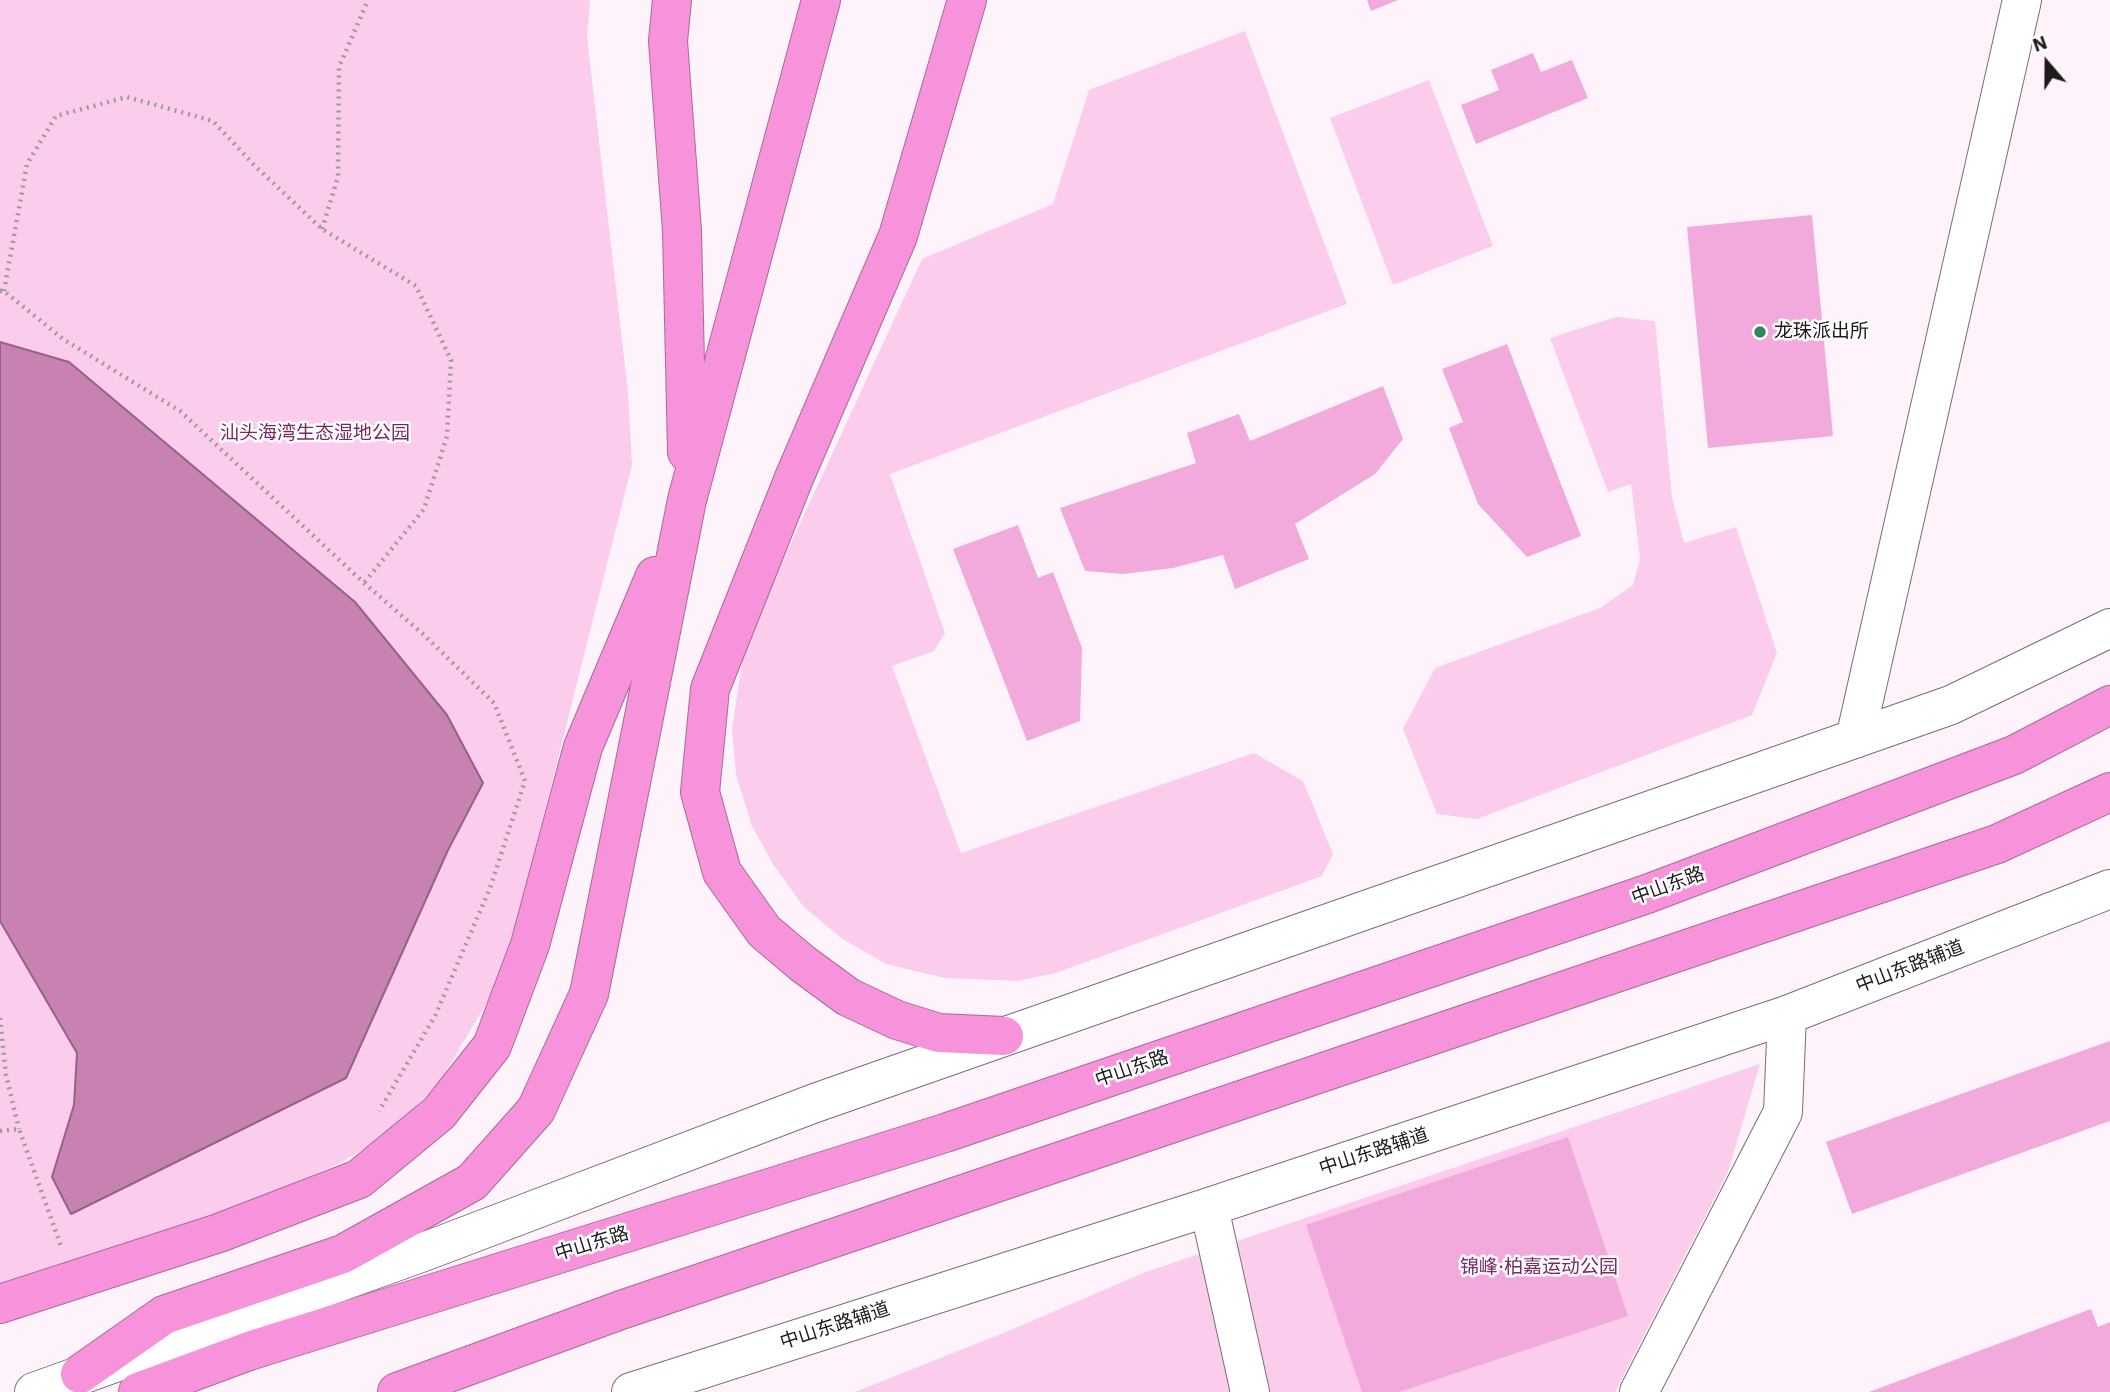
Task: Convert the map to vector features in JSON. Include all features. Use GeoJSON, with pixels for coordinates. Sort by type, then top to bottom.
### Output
{"type":"FeatureCollection","features":[{"type":"Feature","properties":{"kind":"highway"},"geometry":{"type":"LineString","coordinates":[[0,1304],[219,1233],[359,1179],[439,1113],[492,1046],[530,945],[583,747],[687,500],[683,269],[668,41],[672,0]]}},
{"type":"Feature","properties":{"kind":"highway"},"geometry":{"type":"LineString","coordinates":[[80,1374],[164,1315],[343,1254],[472,1182],[536,1110],[589,994],[687,500],[821,0]]}},
{"type":"Feature","properties":{"kind":"highway"},"geometry":{"type":"LineString","coordinates":[[967,0],[898,236],[794,478],[710,689],[700,792],[722,872],[764,931],[803,964],[848,997],[897,1020],[939,1033],[1004,1036]]}},
{"type":"Feature","properties":{"kind":"highway","name":"中山东路"},"geometry":{"type":"LineString","coordinates":[[138,1392],[249,1351],[945,1133],[1647,894],[2014,755],[2110,705]]}},
{"type":"Feature","properties":{"kind":"highway"},"geometry":{"type":"LineString","coordinates":[[397,1392],[621,1310],[1997,844],[2110,792]]}},
{"type":"Feature","properties":{"kind":"street"},"geometry":{"type":"LineString","coordinates":[[1855,738],[2022,0]]}},
{"type":"Feature","properties":{"kind":"street"},"geometry":{"type":"LineString","coordinates":[[34,1392],[426,1251],[815,1102],[1951,705],[2110,628]]}},
{"type":"Feature","properties":{"kind":"street","name":"中山东路辅道"},"geometry":{"type":"LineString","coordinates":[[631,1392],[1209,1206],[1787,1015],[2110,889]]}},
{"type":"Feature","properties":{"kind":"street"},"geometry":{"type":"LineString","coordinates":[[1639,1392],[1783,1112],[1787,1015]]}},
{"type":"Feature","properties":{"kind":"street"},"geometry":{"type":"LineString","coordinates":[[1209,1206],[1250,1392]]}},
{"type":"Feature","properties":{"kind":"path"},"geometry":{"type":"LineString","coordinates":[[322,229],[338,177],[338,67],[368,0]]}},
{"type":"Feature","properties":{"kind":"path"},"geometry":{"type":"LineString","coordinates":[[364,583],[424,509],[447,436],[451,360],[416,286],[322,229],[254,165],[213,121],[127,97],[56,116],[27,163],[2,291],[63,339],[180,411],[364,583],[424,635],[494,703],[525,781],[490,888],[435,1016],[373,1120]]}},
{"type":"Feature","properties":{"kind":"path"},"geometry":{"type":"LineString","coordinates":[[0,1018],[6,1076],[19,1129],[63,1252]]}},
{"type":"Feature","properties":{"kind":"path"},"geometry":{"type":"LineString","coordinates":[[0,1130],[19,1129]]}},
{"type":"Feature","properties":{"kind":"green space","name":"汕头海湾生态湿地公园"},"geometry":{"type":"Polygon","coordinates":[[[0,0],[590,0],[587,37],[628,392],[632,465],[512,941],[499,982],[441,1080],[413,1109],[371,1145],[340,1163],[258,1199],[0,1288],[0,0]]]}},
{"type":"Feature","properties":{"kind":"green space"},"geometry":{"type":"Polygon","coordinates":[[[1245,31],[1347,304],[890,474],[945,633],[934,651],[892,666],[961,853],[1254,753],[1303,781],[1333,854],[1322,876],[1056,973],[1017,981],[945,978],[886,964],[841,938],[803,906],[773,864],[752,826],[736,775],[732,729],[744,651],[922,259],[1053,204],[1089,90],[1245,31]]]}},
{"type":"Feature","properties":{"kind":"green space"},"geometry":{"type":"Polygon","coordinates":[[[1429,80],[1493,246],[1393,285],[1330,118],[1429,80]]]}},
{"type":"Feature","properties":{"kind":"green space"},"geometry":{"type":"Polygon","coordinates":[[[1616,317],[1655,321],[1672,497],[1684,543],[1736,527],[1777,653],[1752,715],[1477,819],[1437,814],[1403,729],[1435,668],[1600,608],[1633,585],[1640,559],[1631,484],[1608,492],[1550,338],[1616,317]]]}},
{"type":"Feature","properties":{"kind":"green space","name":"锦峰·柏嘉运动公园"},"geometry":{"type":"Polygon","coordinates":[[[1760,1064],[1728,1172],[1615,1392],[855,1392],[1011,1330],[1143,1273],[1760,1064]]]}},
{"type":"Feature","properties":{"kind":"shaded area"},"geometry":{"type":"Polygon","coordinates":[[[0,342],[69,362],[355,602],[447,715],[483,783],[448,850],[346,1078],[71,1214],[52,1177],[74,1105],[77,1053],[0,921],[0,342]]]}},
{"type":"Feature","properties":{"kind":"building"},"geometry":{"type":"Polygon","coordinates":[[[1367,0],[1398,0],[1371,11],[1367,0]]]}},
{"type":"Feature","properties":{"kind":"building"},"geometry":{"type":"Polygon","coordinates":[[[1533,53],[1541,72],[1572,60],[1588,98],[1476,144],[1461,105],[1499,90],[1491,70],[1533,53]]]}},
{"type":"Feature","properties":{"kind":"building","name":"龙珠派出所"},"geometry":{"type":"Polygon","coordinates":[[[1812,215],[1833,436],[1708,448],[1687,227],[1812,215]]]}},
{"type":"Feature","properties":{"kind":"building"},"geometry":{"type":"Polygon","coordinates":[[[1507,344],[1581,536],[1527,557],[1478,504],[1449,428],[1463,422],[1442,369],[1507,344]]]}},
{"type":"Feature","properties":{"kind":"building"},"geometry":{"type":"Polygon","coordinates":[[[1383,386],[1403,439],[1375,474],[1295,524],[1309,559],[1235,589],[1223,555],[1173,568],[1123,574],[1085,571],[1060,508],[1196,463],[1187,433],[1239,414],[1250,441],[1383,386]]]}},
{"type":"Feature","properties":{"kind":"building"},"geometry":{"type":"Polygon","coordinates":[[[1018,525],[1038,578],[1053,572],[1082,648],[1080,721],[1027,741],[953,549],[1018,525]]]}},
{"type":"Feature","properties":{"kind":"building"},"geometry":{"type":"Polygon","coordinates":[[[2110,1041],[2110,1121],[1852,1214],[1826,1142],[2110,1041]]]}},
{"type":"Feature","properties":{"kind":"building"},"geometry":{"type":"Polygon","coordinates":[[[1568,1137],[1628,1316],[1399,1392],[1362,1392],[1306,1225],[1568,1137]]]}},
{"type":"Feature","properties":{"kind":"building"},"geometry":{"type":"Polygon","coordinates":[[[2091,1309],[2098,1327],[2110,1322],[2110,1392],[1869,1392],[2091,1309]]]}},
{"type":"Feature","properties":{"kind":"place","name":"龙珠派出所"},"geometry":{"type":"Point","coordinates":[1760,332]}}]}
